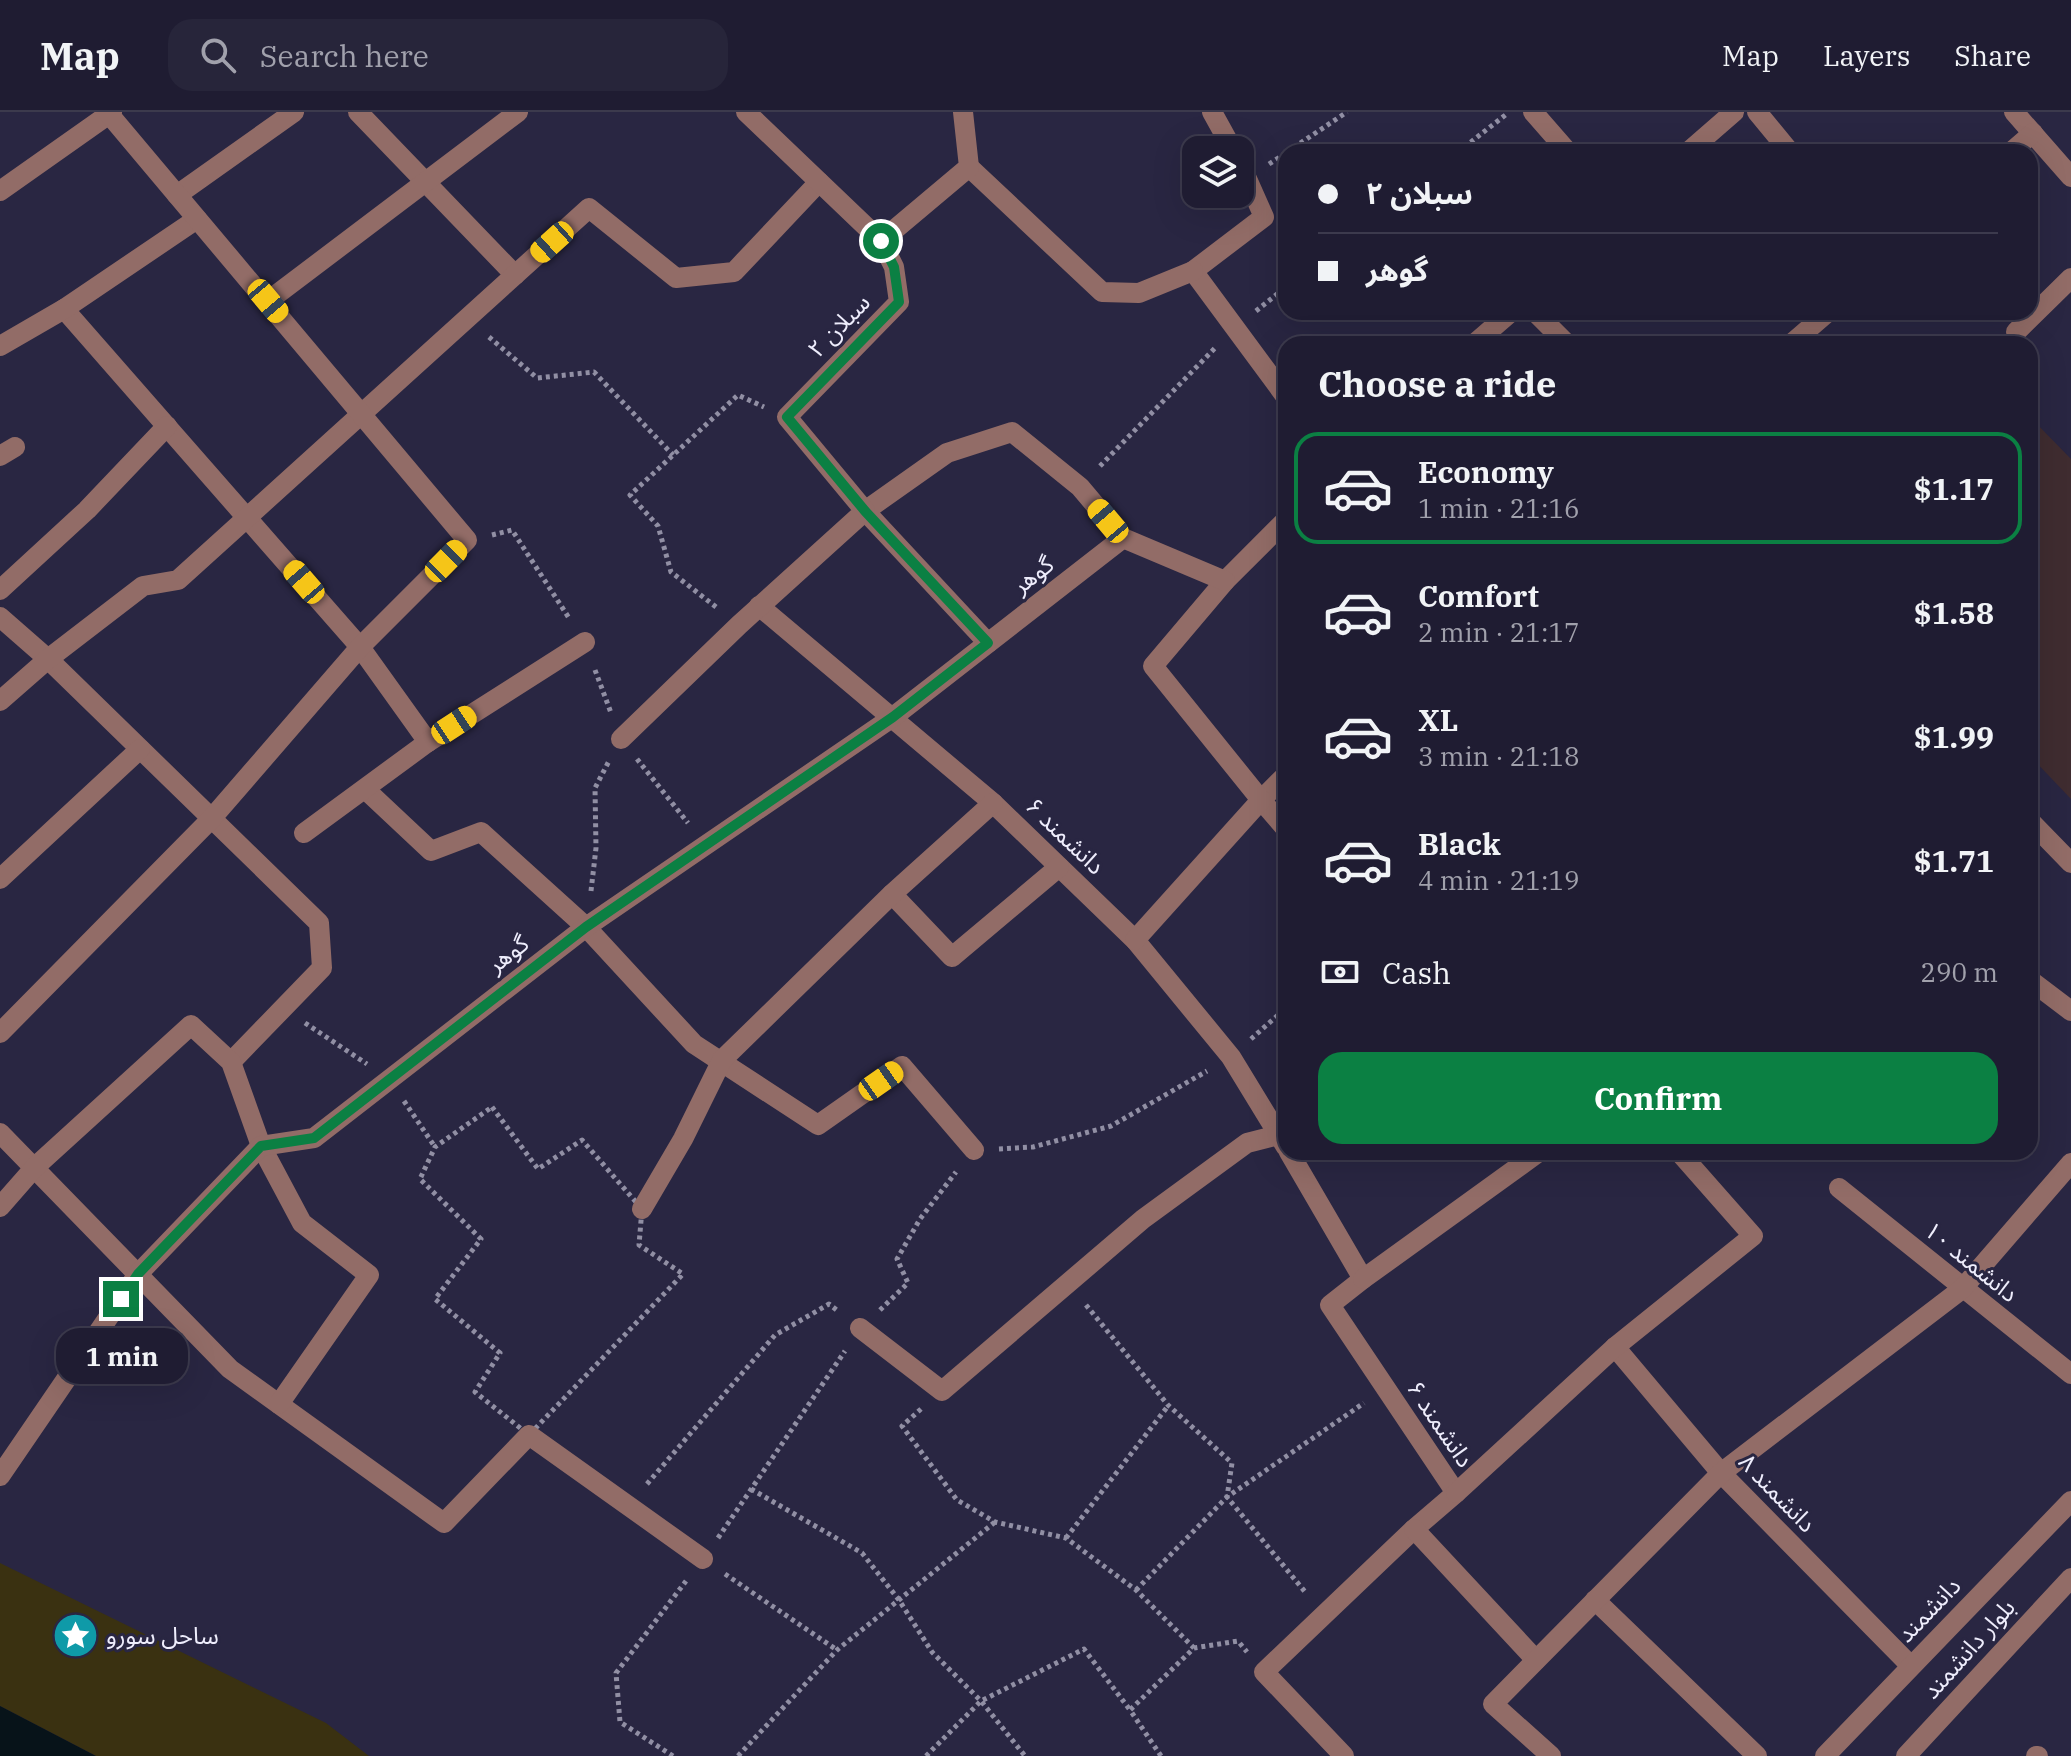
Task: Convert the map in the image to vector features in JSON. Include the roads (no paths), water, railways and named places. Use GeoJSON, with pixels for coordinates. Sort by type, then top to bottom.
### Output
{"type":"FeatureCollection","features":[{"type":"Feature","properties":{"kind":"street"},"geometry":{"type":"LineString","coordinates":[[177,195],[294,112]]}},
{"type":"Feature","properties":{"kind":"street"},"geometry":{"type":"LineString","coordinates":[[358,112],[515,275]]}},
{"type":"Feature","properties":{"kind":"street"},"geometry":{"type":"LineString","coordinates":[[268,301],[518,112]]}},
{"type":"Feature","properties":{"kind":"street"},"geometry":{"type":"LineString","coordinates":[[746,112],[881,241],[969,167]]}},
{"type":"Feature","properties":{"kind":"street"},"geometry":{"type":"LineString","coordinates":[[963,112],[969,167],[1102,292],[1139,293],[1193,271],[1264,217],[1254,194]]}},
{"type":"Feature","properties":{"kind":"street"},"geometry":{"type":"LineString","coordinates":[[1212,112],[1225,136]]}},
{"type":"Feature","properties":{"kind":"street"},"geometry":{"type":"LineString","coordinates":[[1533,112],[1561,144]]}},
{"type":"Feature","properties":{"kind":"street"},"geometry":{"type":"LineString","coordinates":[[1697,144],[1734,112]]}},
{"type":"Feature","properties":{"kind":"street"},"geometry":{"type":"LineString","coordinates":[[1757,112],[1783,144]]}},
{"type":"Feature","properties":{"kind":"street"},"geometry":{"type":"LineString","coordinates":[[2014,112],[2071,177]]}},
{"type":"Feature","properties":{"kind":"street"},"geometry":{"type":"LineString","coordinates":[[0,191],[111,113],[467,540],[360,647],[212,818],[0,1033]]}},
{"type":"Feature","properties":{"kind":"street"},"geometry":{"type":"LineString","coordinates":[[2020,144],[2033,133]]}},
{"type":"Feature","properties":{"kind":"street"},"geometry":{"type":"LineString","coordinates":[[0,701],[48,659],[143,586],[178,580],[589,208],[676,278],[734,272],[819,182]]}},
{"type":"Feature","properties":{"kind":"street"},"geometry":{"type":"LineString","coordinates":[[0,346],[64,309],[197,219]]}},
{"type":"Feature","properties":{"kind":"street","name":"سبلان ۲"},"geometry":{"type":"LineString","coordinates":[[865,511],[787,417],[899,302],[894,267],[881,241]]}},
{"type":"Feature","properties":{"kind":"street"},"geometry":{"type":"LineString","coordinates":[[1193,271],[1278,387]]}},
{"type":"Feature","properties":{"kind":"street"},"geometry":{"type":"LineString","coordinates":[[2038,310],[2071,278]]}},
{"type":"Feature","properties":{"kind":"street"},"geometry":{"type":"LineString","coordinates":[[64,309],[360,647],[428,742]]}},
{"type":"Feature","properties":{"kind":"street"},"geometry":{"type":"LineString","coordinates":[[1483,336],[1502,320]]}},
{"type":"Feature","properties":{"kind":"street"},"geometry":{"type":"LineString","coordinates":[[1543,320],[1559,336]]}},
{"type":"Feature","properties":{"kind":"street"},"geometry":{"type":"LineString","coordinates":[[1800,336],[1819,320]]}},
{"type":"Feature","properties":{"kind":"street"},"geometry":{"type":"LineString","coordinates":[[2016,332],[2028,320]]}},
{"type":"Feature","properties":{"kind":"street"},"geometry":{"type":"LineString","coordinates":[[0,590],[87,510],[167,426]]}},
{"type":"Feature","properties":{"kind":"street"},"geometry":{"type":"LineString","coordinates":[[621,739],[759,606],[865,511],[947,453],[1012,432],[1080,487],[1123,538],[1225,581]]}},
{"type":"Feature","properties":{"kind":"street"},"geometry":{"type":"LineString","coordinates":[[865,511],[988,643]]}},
{"type":"Feature","properties":{"kind":"street"},"geometry":{"type":"LineString","coordinates":[[1278,528],[1225,581],[1153,666],[1278,820]]}},
{"type":"Feature","properties":{"kind":"street","name":"گوهر"},"geometry":{"type":"LineString","coordinates":[[261,1146],[314,1138],[586,927],[893,717],[1123,538]]}},
{"type":"Feature","properties":{"kind":"street","name":"دانشمند ۶"},"geometry":{"type":"LineString","coordinates":[[759,606],[993,803],[1135,940],[1231,1057],[1278,1131]]}},
{"type":"Feature","properties":{"kind":"street"},"geometry":{"type":"LineString","coordinates":[[0,617],[48,659],[319,923],[322,968],[231,1062]]}},
{"type":"Feature","properties":{"kind":"street"},"geometry":{"type":"LineString","coordinates":[[304,833],[428,742],[585,642]]}},
{"type":"Feature","properties":{"kind":"street"},"geometry":{"type":"LineString","coordinates":[[0,879],[140,749]]}},
{"type":"Feature","properties":{"kind":"street"},"geometry":{"type":"LineString","coordinates":[[1135,940],[1278,783]]}},
{"type":"Feature","properties":{"kind":"street"},"geometry":{"type":"LineString","coordinates":[[366,790],[431,851],[481,832],[586,927],[694,1044],[818,1125],[902,1066],[974,1150]]}},
{"type":"Feature","properties":{"kind":"street"},"geometry":{"type":"LineString","coordinates":[[642,1209],[683,1139],[722,1060],[892,894],[993,803]]}},
{"type":"Feature","properties":{"kind":"street"},"geometry":{"type":"LineString","coordinates":[[2038,829],[2071,863]]}},
{"type":"Feature","properties":{"kind":"street"},"geometry":{"type":"LineString","coordinates":[[892,894],[952,957],[1059,867]]}},
{"type":"Feature","properties":{"kind":"street"},"geometry":{"type":"LineString","coordinates":[[2038,986],[2071,1011]]}},
{"type":"Feature","properties":{"kind":"street"},"geometry":{"type":"LineString","coordinates":[[0,1207],[35,1167],[191,1025],[231,1062],[261,1146],[302,1223],[369,1275],[279,1404]]}},
{"type":"Feature","properties":{"kind":"street"},"geometry":{"type":"LineString","coordinates":[[0,1133],[230,1369],[444,1523],[529,1435],[703,1559]]}},
{"type":"Feature","properties":{"kind":"street"},"geometry":{"type":"LineString","coordinates":[[860,1328],[942,1391],[1143,1219],[1247,1143],[1278,1142]]}},
{"type":"Feature","properties":{"kind":"street"},"geometry":{"type":"LineString","coordinates":[[0,1476],[138,1274],[261,1146]]}},
{"type":"Feature","properties":{"kind":"street","name":"دانشمند ۶"},"geometry":{"type":"LineString","coordinates":[[1295,1160],[1363,1279],[1330,1305],[1456,1493],[1264,1672],[1344,1756]]}},
{"type":"Feature","properties":{"kind":"street"},"geometry":{"type":"LineString","coordinates":[[1363,1279],[1528,1160]]}},
{"type":"Feature","properties":{"kind":"street"},"geometry":{"type":"LineString","coordinates":[[1456,1493],[1615,1347],[1753,1236],[1686,1160]]}},
{"type":"Feature","properties":{"kind":"street"},"geometry":{"type":"LineString","coordinates":[[1551,1756],[1493,1704],[1721,1473],[1962,1289],[2071,1163]]}},
{"type":"Feature","properties":{"kind":"street","name":"دانشمند ۱۰"},"geometry":{"type":"LineString","coordinates":[[1839,1188],[2071,1374]]}},
{"type":"Feature","properties":{"kind":"street","name":"دانشمند ۸"},"geometry":{"type":"LineString","coordinates":[[1615,1347],[1721,1473],[1911,1666]]}},
{"type":"Feature","properties":{"kind":"street","name":"دانشمند"},"geometry":{"type":"LineString","coordinates":[[1825,1756],[2071,1501]]}},
{"type":"Feature","properties":{"kind":"street"},"geometry":{"type":"LineString","coordinates":[[1414,1529],[1536,1660]]}},
{"type":"Feature","properties":{"kind":"street","name":"بلوار دانشمند"},"geometry":{"type":"LineString","coordinates":[[1919,1751],[2071,1578]]}},
{"type":"Feature","properties":{"kind":"street"},"geometry":{"type":"LineString","coordinates":[[1595,1600],[1757,1756]]}},
{"type":"Feature","properties":{"kind":"place","name":"ساحل سورو"},"geometry":{"type":"Point","coordinates":[75,1636]}}]}
